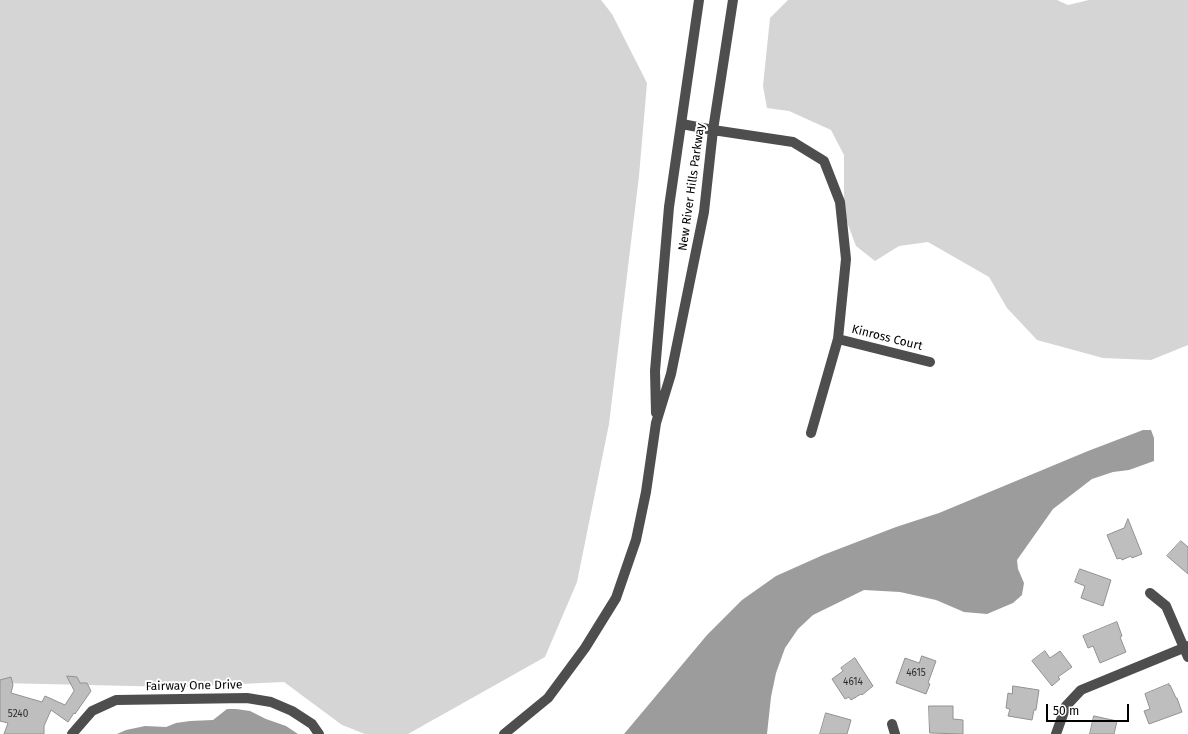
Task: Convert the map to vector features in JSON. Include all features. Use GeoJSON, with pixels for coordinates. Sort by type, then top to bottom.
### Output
{"type":"FeatureCollection","features":[{"type":"Feature","properties":{"kind":"street","name":"New River Hills Parkway"},"geometry":{"type":"LineString","coordinates":[[656,423],[655,371],[662,283],[670,207],[699,0]]}},
{"type":"Feature","properties":{"kind":"street","name":"New River Hills Parkway"},"geometry":{"type":"LineString","coordinates":[[504,734],[548,698],[585,648],[616,598],[636,540],[646,492],[656,423],[671,374],[704,212],[713,130],[734,0]]}},
{"type":"Feature","properties":{"kind":"street"},"geometry":{"type":"LineString","coordinates":[[682,124],[793,142],[824,161],[840,202],[846,259],[838,339],[811,433]]}},
{"type":"Feature","properties":{"kind":"street","name":"Kinross Court"},"geometry":{"type":"LineString","coordinates":[[838,339],[930,362]]}},
{"type":"Feature","properties":{"kind":"street"},"geometry":{"type":"LineString","coordinates":[[1056,734],[1066,706],[1081,690],[1187,650],[1166,606],[1150,593]]}},
{"type":"Feature","properties":{"kind":"street","name":"Fairway One Drive"},"geometry":{"type":"LineString","coordinates":[[72,734],[92,711],[116,700],[247,698],[271,702],[292,711],[312,724],[319,734]]}},
{"type":"Feature","properties":{"kind":"shaded area"},"geometry":{"type":"Polygon","coordinates":[[[0,0],[601,0],[612,14],[647,83],[639,176],[609,424],[577,582],[545,657],[408,734],[365,734],[342,725],[284,682],[176,687],[0,683],[0,0]]]}},
{"type":"Feature","properties":{"kind":"shaded area"},"geometry":{"type":"Polygon","coordinates":[[[788,0],[1057,0],[1068,5],[1089,0],[1188,0],[1188,345],[1151,360],[1103,358],[1037,340],[1007,308],[989,277],[928,242],[899,246],[875,261],[856,246],[844,214],[844,155],[831,130],[789,111],[767,108],[763,86],[770,18],[788,0]]]}},
{"type":"Feature","properties":{"kind":"shaded area"},"geometry":{"type":"Polygon","coordinates":[[[1143,430],[1151,430],[1154,438],[1154,461],[1129,470],[1113,472],[1092,479],[1053,509],[1017,560],[1018,569],[1024,583],[1022,595],[1013,603],[987,614],[964,612],[936,600],[900,592],[864,590],[813,615],[798,629],[785,648],[776,673],[771,697],[767,734],[624,734],[707,635],[742,600],[776,576],[823,555],[896,527],[939,513],[1088,451],[1143,430]]]}},
{"type":"Feature","properties":{"kind":"shaded area"},"geometry":{"type":"Polygon","coordinates":[[[227,709],[250,711],[266,719],[286,726],[298,734],[117,734],[126,730],[145,726],[166,727],[176,723],[213,720],[227,709]]]}},
{"type":"Feature","properties":{"kind":"building"},"geometry":{"type":"Polygon","coordinates":[[[1128,519],[1142,554],[1132,558],[1131,556],[1122,560],[1121,558],[1117,559],[1107,535],[1124,528],[1128,519]]]}},
{"type":"Feature","properties":{"kind":"building"},"geometry":{"type":"Polygon","coordinates":[[[1181,541],[1188,547],[1188,574],[1167,556],[1181,541]]]}},
{"type":"Feature","properties":{"kind":"building"},"geometry":{"type":"Polygon","coordinates":[[[1080,569],[1111,580],[1103,606],[1081,598],[1085,586],[1075,582],[1080,569]]]}},
{"type":"Feature","properties":{"kind":"building"},"geometry":{"type":"Polygon","coordinates":[[[1117,622],[1122,636],[1120,637],[1126,652],[1100,663],[1093,646],[1088,648],[1083,636],[1117,622]]]}},
{"type":"Feature","properties":{"kind":"building"},"geometry":{"type":"Polygon","coordinates":[[[1045,651],[1050,658],[1060,651],[1072,667],[1058,677],[1060,679],[1052,686],[1032,661],[1045,651]]]}},
{"type":"Feature","properties":{"kind":"building"},"geometry":{"type":"Polygon","coordinates":[[[922,656],[936,661],[928,683],[930,684],[926,694],[896,683],[905,658],[919,663],[922,656]]]}},
{"type":"Feature","properties":{"kind":"building"},"geometry":{"type":"Polygon","coordinates":[[[855,658],[873,686],[862,695],[861,694],[851,700],[849,697],[845,699],[832,679],[843,671],[841,668],[855,658]]]}},
{"type":"Feature","properties":{"kind":"building"},"geometry":{"type":"Polygon","coordinates":[[[67,676],[77,677],[80,683],[87,683],[91,691],[68,722],[51,710],[44,726],[44,734],[4,734],[8,723],[0,721],[0,680],[11,677],[13,685],[11,693],[42,702],[45,696],[65,705],[74,691],[67,676]]]}},
{"type":"Feature","properties":{"kind":"building"},"geometry":{"type":"Polygon","coordinates":[[[1169,684],[1177,698],[1182,712],[1149,724],[1144,711],[1150,709],[1145,694],[1169,684]]]}},
{"type":"Feature","properties":{"kind":"building"},"geometry":{"type":"Polygon","coordinates":[[[1013,686],[1039,690],[1036,710],[1034,710],[1032,720],[1008,716],[1010,709],[1006,708],[1008,693],[1012,694],[1013,686]]]}},
{"type":"Feature","properties":{"kind":"building"},"geometry":{"type":"Polygon","coordinates":[[[929,706],[953,706],[953,719],[963,720],[963,734],[930,733],[929,706]]]}},
{"type":"Feature","properties":{"kind":"building"},"geometry":{"type":"Polygon","coordinates":[[[826,713],[851,720],[847,734],[820,734],[826,713]]]}},
{"type":"Feature","properties":{"kind":"building"},"geometry":{"type":"Polygon","coordinates":[[[1094,716],[1117,721],[1114,734],[1090,734],[1094,716]]]}}]}
